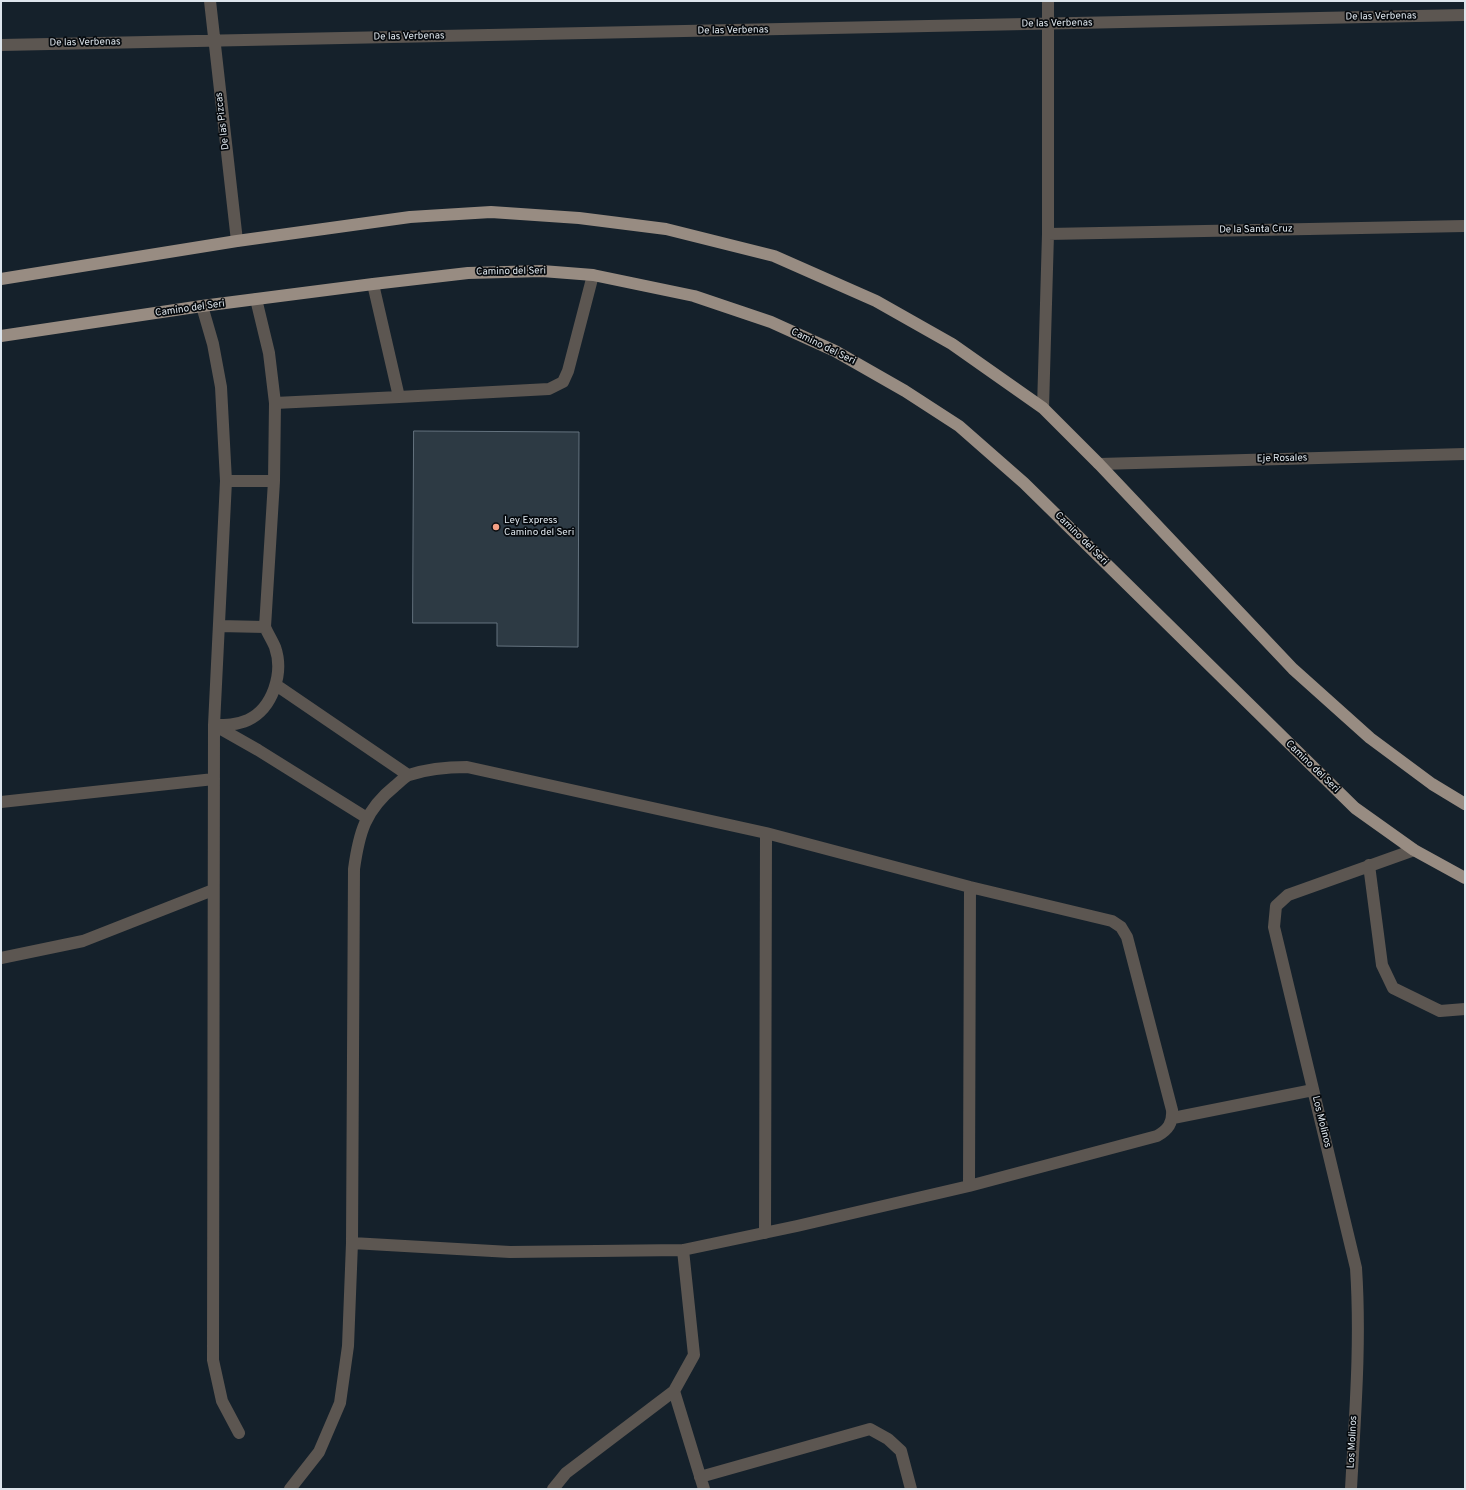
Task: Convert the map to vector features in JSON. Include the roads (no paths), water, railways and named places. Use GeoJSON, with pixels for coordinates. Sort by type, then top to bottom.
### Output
{"type":"FeatureCollection","features":[{"type":"Feature","properties":{"kind":"main road"},"geometry":{"type":"LineString","coordinates":[[1,278],[237,241],[410,216],[491,212],[579,218],[666,229],[774,256],[876,301],[952,344],[1043,408],[1099,464],[1294,668],[1370,738],[1432,784],[1465,804]]}},
{"type":"Feature","properties":{"kind":"main road","name":"Camino del Seri"},"geometry":{"type":"LineString","coordinates":[[1,336],[202,306],[373,284],[468,273],[542,271],[594,275],[694,296],[771,322],[835,351],[906,391],[960,426],[1024,483],[1354,808],[1414,850],[1465,878]]}},
{"type":"Feature","properties":{"kind":"street","name":"De las Pizcas"},"geometry":{"type":"LineString","coordinates":[[210,1],[237,241]]}},
{"type":"Feature","properties":{"kind":"street"},"geometry":{"type":"LineString","coordinates":[[1043,408],[1048,234],[1048,1]]}},
{"type":"Feature","properties":{"kind":"street","name":"De las Verbenas"},"geometry":{"type":"LineString","coordinates":[[1,45],[1049,25],[1465,15]]}},
{"type":"Feature","properties":{"kind":"street","name":"De la Santa Cruz"},"geometry":{"type":"LineString","coordinates":[[1048,234],[1465,226]]}},
{"type":"Feature","properties":{"kind":"street"},"geometry":{"type":"LineString","coordinates":[[275,403],[550,389],[563,382],[568,371],[594,275]]}},
{"type":"Feature","properties":{"kind":"street"},"geometry":{"type":"LineString","coordinates":[[373,284],[399,397]]}},
{"type":"Feature","properties":{"kind":"street"},"geometry":{"type":"LineString","coordinates":[[214,725],[234,724],[248,720],[261,711],[270,699],[276,685],[278,665],[275,648],[265,627],[274,481],[275,403],[269,353],[256,299]]}},
{"type":"Feature","properties":{"kind":"street"},"geometry":{"type":"LineString","coordinates":[[202,306],[213,344],[221,387],[226,481],[214,725],[213,1360],[222,1401],[239,1433]]}},
{"type":"Feature","properties":{"kind":"street","name":"Eje Rosales"},"geometry":{"type":"LineString","coordinates":[[1099,464],[1465,454]]}},
{"type":"Feature","properties":{"kind":"street"},"geometry":{"type":"LineString","coordinates":[[226,481],[274,481]]}},
{"type":"Feature","properties":{"kind":"street"},"geometry":{"type":"LineString","coordinates":[[219,626],[265,627]]}},
{"type":"Feature","properties":{"kind":"street"},"geometry":{"type":"LineString","coordinates":[[276,685],[408,775]]}},
{"type":"Feature","properties":{"kind":"street"},"geometry":{"type":"LineString","coordinates":[[214,725],[258,750],[367,818]]}},
{"type":"Feature","properties":{"kind":"street"},"geometry":{"type":"LineString","coordinates":[[290,1489],[319,1452],[340,1403],[348,1346],[352,1244],[354,869],[358,840],[367,818],[384,794],[408,775],[448,767],[467,767],[766,833],[970,887],[1112,922],[1122,927],[1127,937],[1172,1110],[1173,1118],[1170,1126],[1157,1136],[969,1186],[766,1233],[683,1250],[510,1252],[352,1244]]}},
{"type":"Feature","properties":{"kind":"street"},"geometry":{"type":"LineString","coordinates":[[1,802],[214,779]]}},
{"type":"Feature","properties":{"kind":"street"},"geometry":{"type":"LineString","coordinates":[[766,833],[766,1233]]}},
{"type":"Feature","properties":{"kind":"street","name":"Los Molinos"},"geometry":{"type":"LineString","coordinates":[[1351,1489],[1359,1344],[1359,1309],[1356,1268],[1274,927],[1276,906],[1288,894],[1414,850]]}},
{"type":"Feature","properties":{"kind":"street"},"geometry":{"type":"LineString","coordinates":[[1369,865],[1382,965],[1393,988],[1440,1011],[1465,1009]]}},
{"type":"Feature","properties":{"kind":"street"},"geometry":{"type":"LineString","coordinates":[[969,1186],[970,887]]}},
{"type":"Feature","properties":{"kind":"street"},"geometry":{"type":"LineString","coordinates":[[1,958],[83,941],[213,890]]}},
{"type":"Feature","properties":{"kind":"street"},"geometry":{"type":"LineString","coordinates":[[1173,1118],[1313,1090]]}},
{"type":"Feature","properties":{"kind":"street"},"geometry":{"type":"LineString","coordinates":[[553,1489],[566,1473],[674,1390],[694,1355],[683,1250]]}},
{"type":"Feature","properties":{"kind":"street"},"geometry":{"type":"LineString","coordinates":[[674,1390],[704,1489]]}},
{"type":"Feature","properties":{"kind":"street"},"geometry":{"type":"LineString","coordinates":[[700,1477],[870,1429],[888,1439],[901,1451],[911,1489]]}},
{"type":"Feature","properties":{"kind":"place","name":"Ley Express Camino del Seri"},"geometry":{"type":"Point","coordinates":[496,527]}}]}
